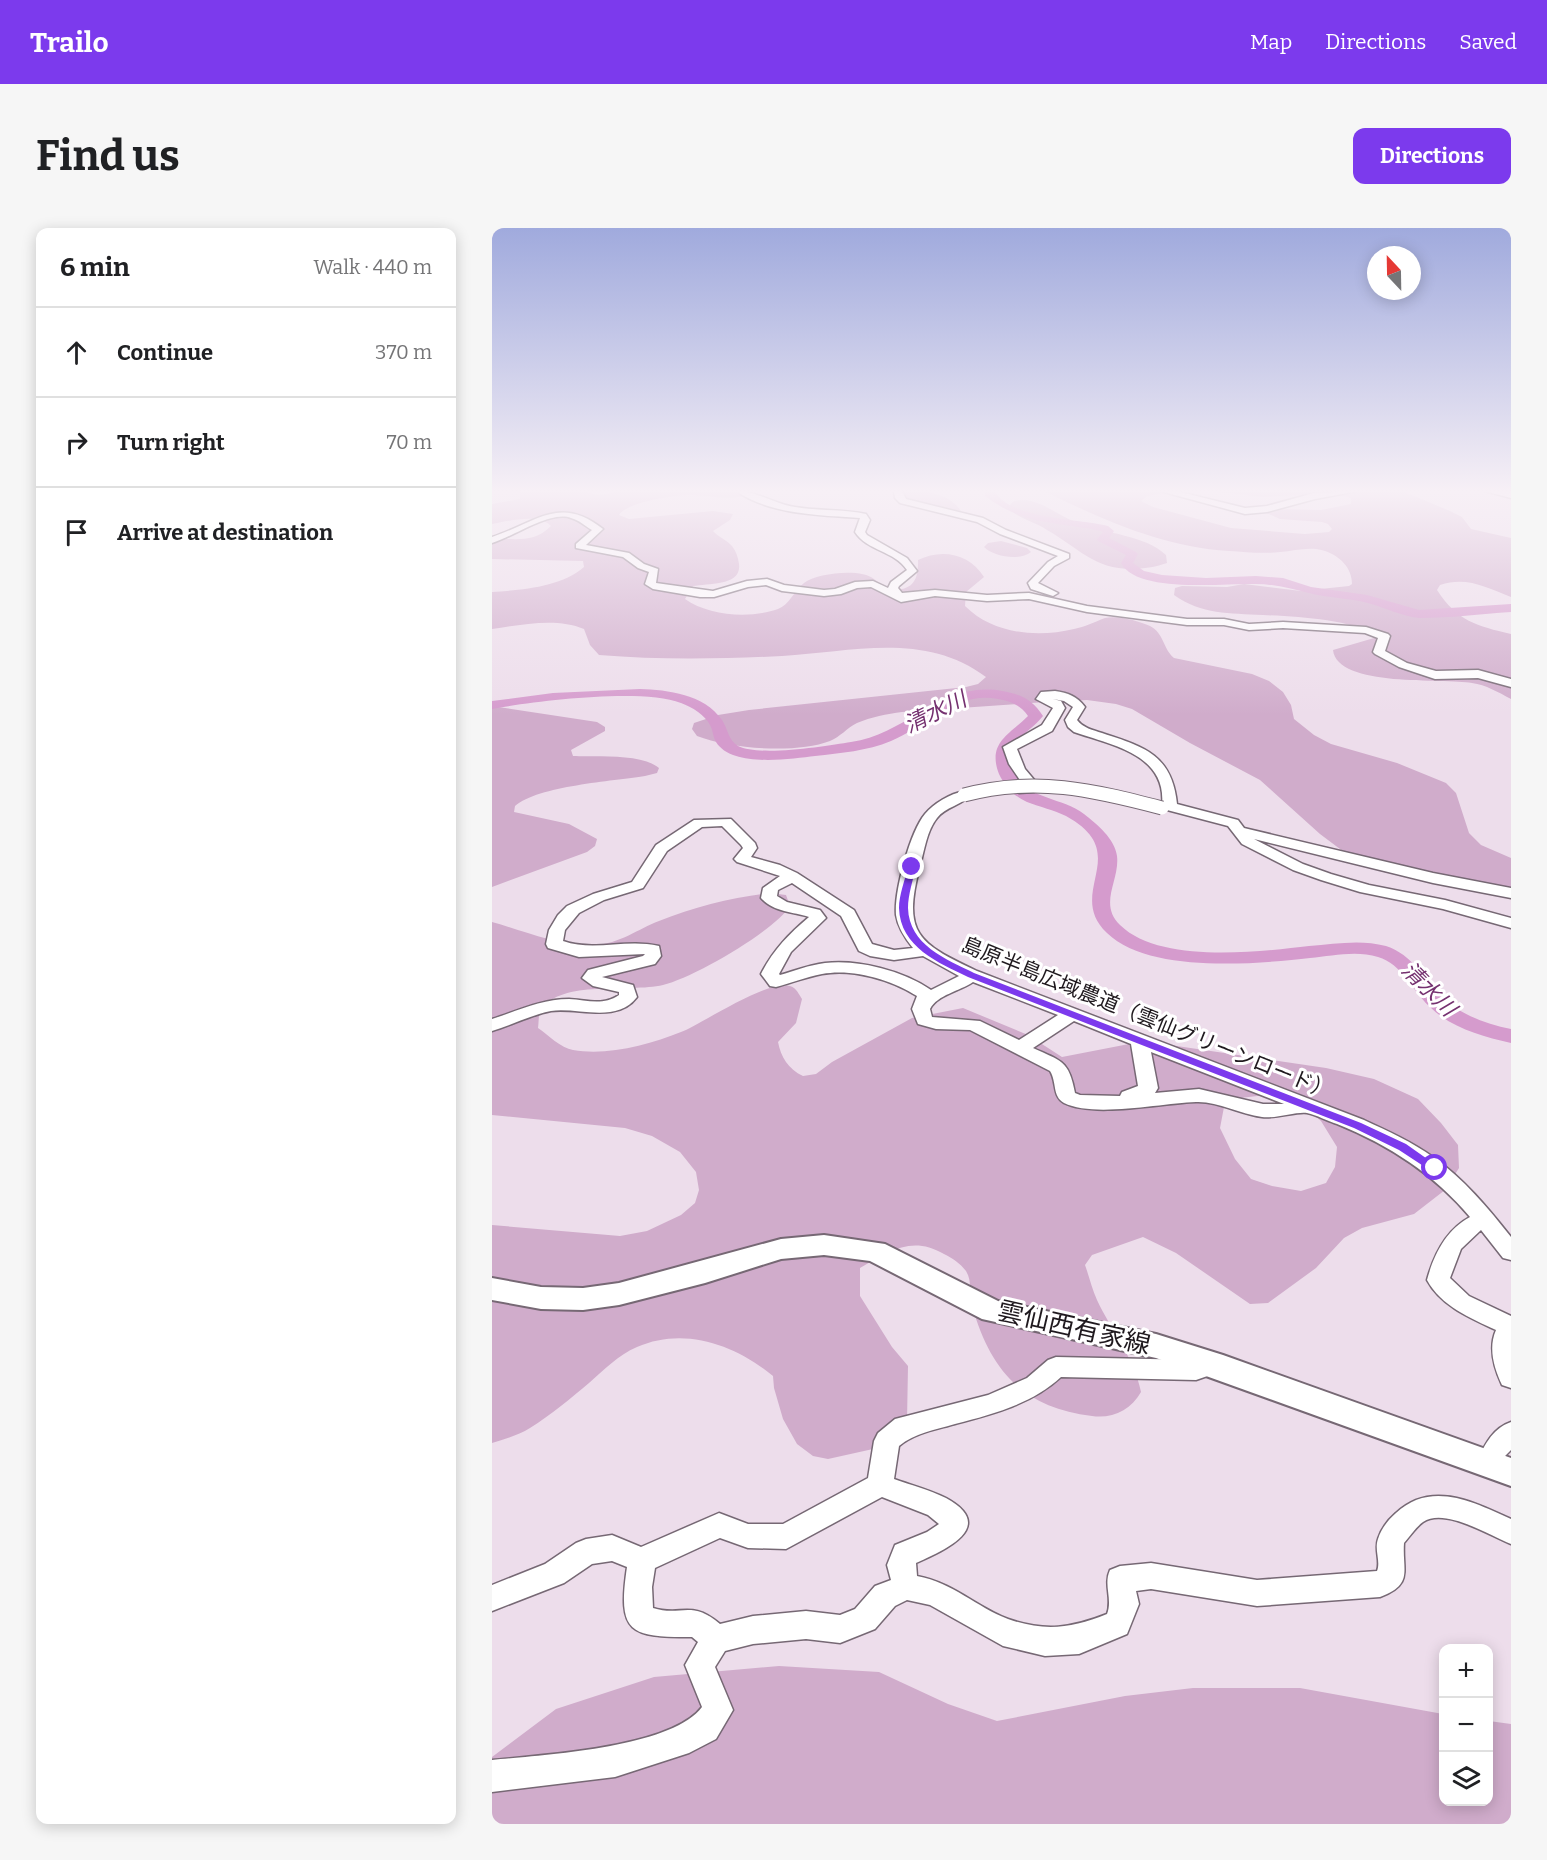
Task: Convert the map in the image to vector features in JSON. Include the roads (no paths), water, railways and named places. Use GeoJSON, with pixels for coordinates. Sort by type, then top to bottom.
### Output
{"type":"FeatureCollection","features":[{"type":"Feature","properties":{"kind":"main road","name":"雲仙西有家線"},"geometry":{"type":"LineString","coordinates":[[492,1289],[541,1298],[583,1299],[610,1295],[705,1272],[781,1249],[824,1245],[875,1251],[992,1311],[1156,1346],[1500,1468]]}},
{"type":"Feature","properties":{"kind":"street"},"geometry":{"type":"LineString","coordinates":[[640,565],[654,571],[650,584],[653,586],[699,594],[714,594],[747,584],[767,582],[782,588],[824,593],[864,584],[880,586],[895,598],[903,599],[917,595]]}},
{"type":"Feature","properties":{"kind":"street"},"geometry":{"type":"LineString","coordinates":[[910,565],[912,571],[895,584],[894,591],[906,597],[946,593],[999,598],[1029,596],[1087,609],[1187,622],[1224,622],[1249,627],[1283,625],[1366,630],[1384,636],[1379,652],[1403,665],[1435,675],[1478,674],[1511,683]]}},
{"type":"Feature","properties":{"kind":"street"},"geometry":{"type":"LineString","coordinates":[[1050,565],[1033,583],[1035,587],[1070,599],[1087,609]]}},
{"type":"Feature","properties":{"kind":"street"},"geometry":{"type":"LineString","coordinates":[[1024,790],[1034,788],[1020,775],[1012,760],[1010,747],[1047,728],[1059,708],[1057,704],[1042,699],[1054,694],[1077,702],[1079,707],[1071,720],[1072,724],[1079,729],[1151,758],[1169,786],[1170,806],[1233,823],[1247,841],[1298,867],[1326,877],[1366,889],[1445,905],[1511,923]]}},
{"type":"Feature","properties":{"kind":"street","name":"島原半島広域農道（雲仙グリーンロード）"},"geometry":{"type":"LineString","coordinates":[[1511,893],[1433,878],[1239,831],[1095,790],[1058,784],[1009,785],[964,795],[949,801],[929,818],[912,867],[904,906],[905,920],[916,941],[927,951],[971,975],[1357,1125],[1402,1147],[1435,1168],[1484,1219],[1511,1252]]}},
{"type":"Feature","properties":{"kind":"street"},"geometry":{"type":"LineString","coordinates":[[492,1025],[536,1009],[562,1004],[597,1008],[618,1005],[628,997],[627,989],[619,984],[595,981],[591,978],[594,974],[649,960],[653,956],[653,950],[639,948],[579,952],[554,944],[554,935],[566,916],[590,898],[638,885],[661,848],[699,823],[726,822],[748,843],[750,848],[742,859],[775,868],[792,876],[848,913],[865,947],[876,952],[894,955],[927,951]]}},
{"type":"Feature","properties":{"kind":"street"},"geometry":{"type":"LineString","coordinates":[[792,876],[771,888],[769,898],[782,906],[814,914],[818,918],[797,933],[777,957],[770,974],[772,979],[776,982],[824,968],[840,968],[897,980],[920,988],[927,998]]}},
{"type":"Feature","properties":{"kind":"street"},"geometry":{"type":"LineString","coordinates":[[971,975],[955,986],[927,998],[921,1014],[924,1020],[933,1024],[974,1025],[1057,1067],[1068,1097],[1077,1101],[1134,1096],[1148,1088],[1140,1041]]}},
{"type":"Feature","properties":{"kind":"street"},"geometry":{"type":"LineString","coordinates":[[1020,1048],[1071,1015]]}},
{"type":"Feature","properties":{"kind":"street"},"geometry":{"type":"LineString","coordinates":[[1094,1100],[1109,1103],[1199,1095],[1263,1111],[1287,1110],[1306,1105]]}},
{"type":"Feature","properties":{"kind":"street"},"geometry":{"type":"LineString","coordinates":[[1484,1219],[1471,1225],[1452,1242],[1438,1280],[1445,1290],[1466,1306],[1510,1325],[1503,1336],[1504,1354],[1511,1378]]}},
{"type":"Feature","properties":{"kind":"street"},"geometry":{"type":"LineString","coordinates":[[880,1485],[887,1441],[904,1427],[992,1404],[1036,1385],[1056,1367],[1196,1370],[1212,1364]]}},
{"type":"Feature","properties":{"kind":"street"},"geometry":{"type":"LineString","coordinates":[[1500,1468],[1497,1448],[1511,1433]]}},
{"type":"Feature","properties":{"kind":"street"},"geometry":{"type":"LineString","coordinates":[[492,1598],[554,1574],[586,1552],[612,1548],[642,1560],[718,1525],[748,1536],[786,1537],[880,1485]]}},
{"type":"Feature","properties":{"kind":"street"},"geometry":{"type":"LineString","coordinates":[[880,1485],[938,1508],[953,1519],[952,1530],[937,1541],[905,1554],[901,1565],[906,1587]]}},
{"type":"Feature","properties":{"kind":"street"},"geometry":{"type":"LineString","coordinates":[[492,1776],[615,1762],[689,1738],[705,1728],[718,1710],[700,1665],[716,1639],[753,1629],[806,1626],[840,1629],[866,1619],[885,1596],[906,1587],[935,1593],[1003,1632],[1045,1642],[1079,1640],[1118,1624],[1125,1604],[1120,1579],[1151,1576],[1257,1593],[1380,1584],[1388,1581],[1392,1574],[1391,1540],[1412,1513],[1426,1507],[1444,1507],[1462,1511],[1511,1532]]}},
{"type":"Feature","properties":{"kind":"street"},"geometry":{"type":"LineString","coordinates":[[642,1560],[638,1587],[639,1615],[652,1623],[698,1623],[716,1639]]}},
{"type":"Feature","properties":{"kind":"waterway"},"geometry":{"type":"LineString","coordinates":[[1128,565],[1140,574],[1162,579],[1206,582],[1256,580],[1283,582],[1310,590],[1367,599],[1418,614],[1511,608]]}},
{"type":"Feature","properties":{"kind":"waterway","name":"清水川"},"geometry":{"type":"LineString","coordinates":[[492,705],[568,696],[640,693],[666,695],[687,701],[708,713],[716,722],[724,742],[733,749],[746,753],[780,755],[873,742],[900,731],[962,696],[975,693],[1007,696],[1027,705],[1036,716],[1010,740],[1003,751],[1002,760],[1009,778],[1023,794],[1072,813],[1102,841],[1108,855],[1100,898],[1103,916],[1114,929],[1129,940],[1170,953],[1212,959],[1274,956],[1346,948],[1379,950],[1401,961],[1445,1010],[1465,1022],[1511,1036]]}}]}
